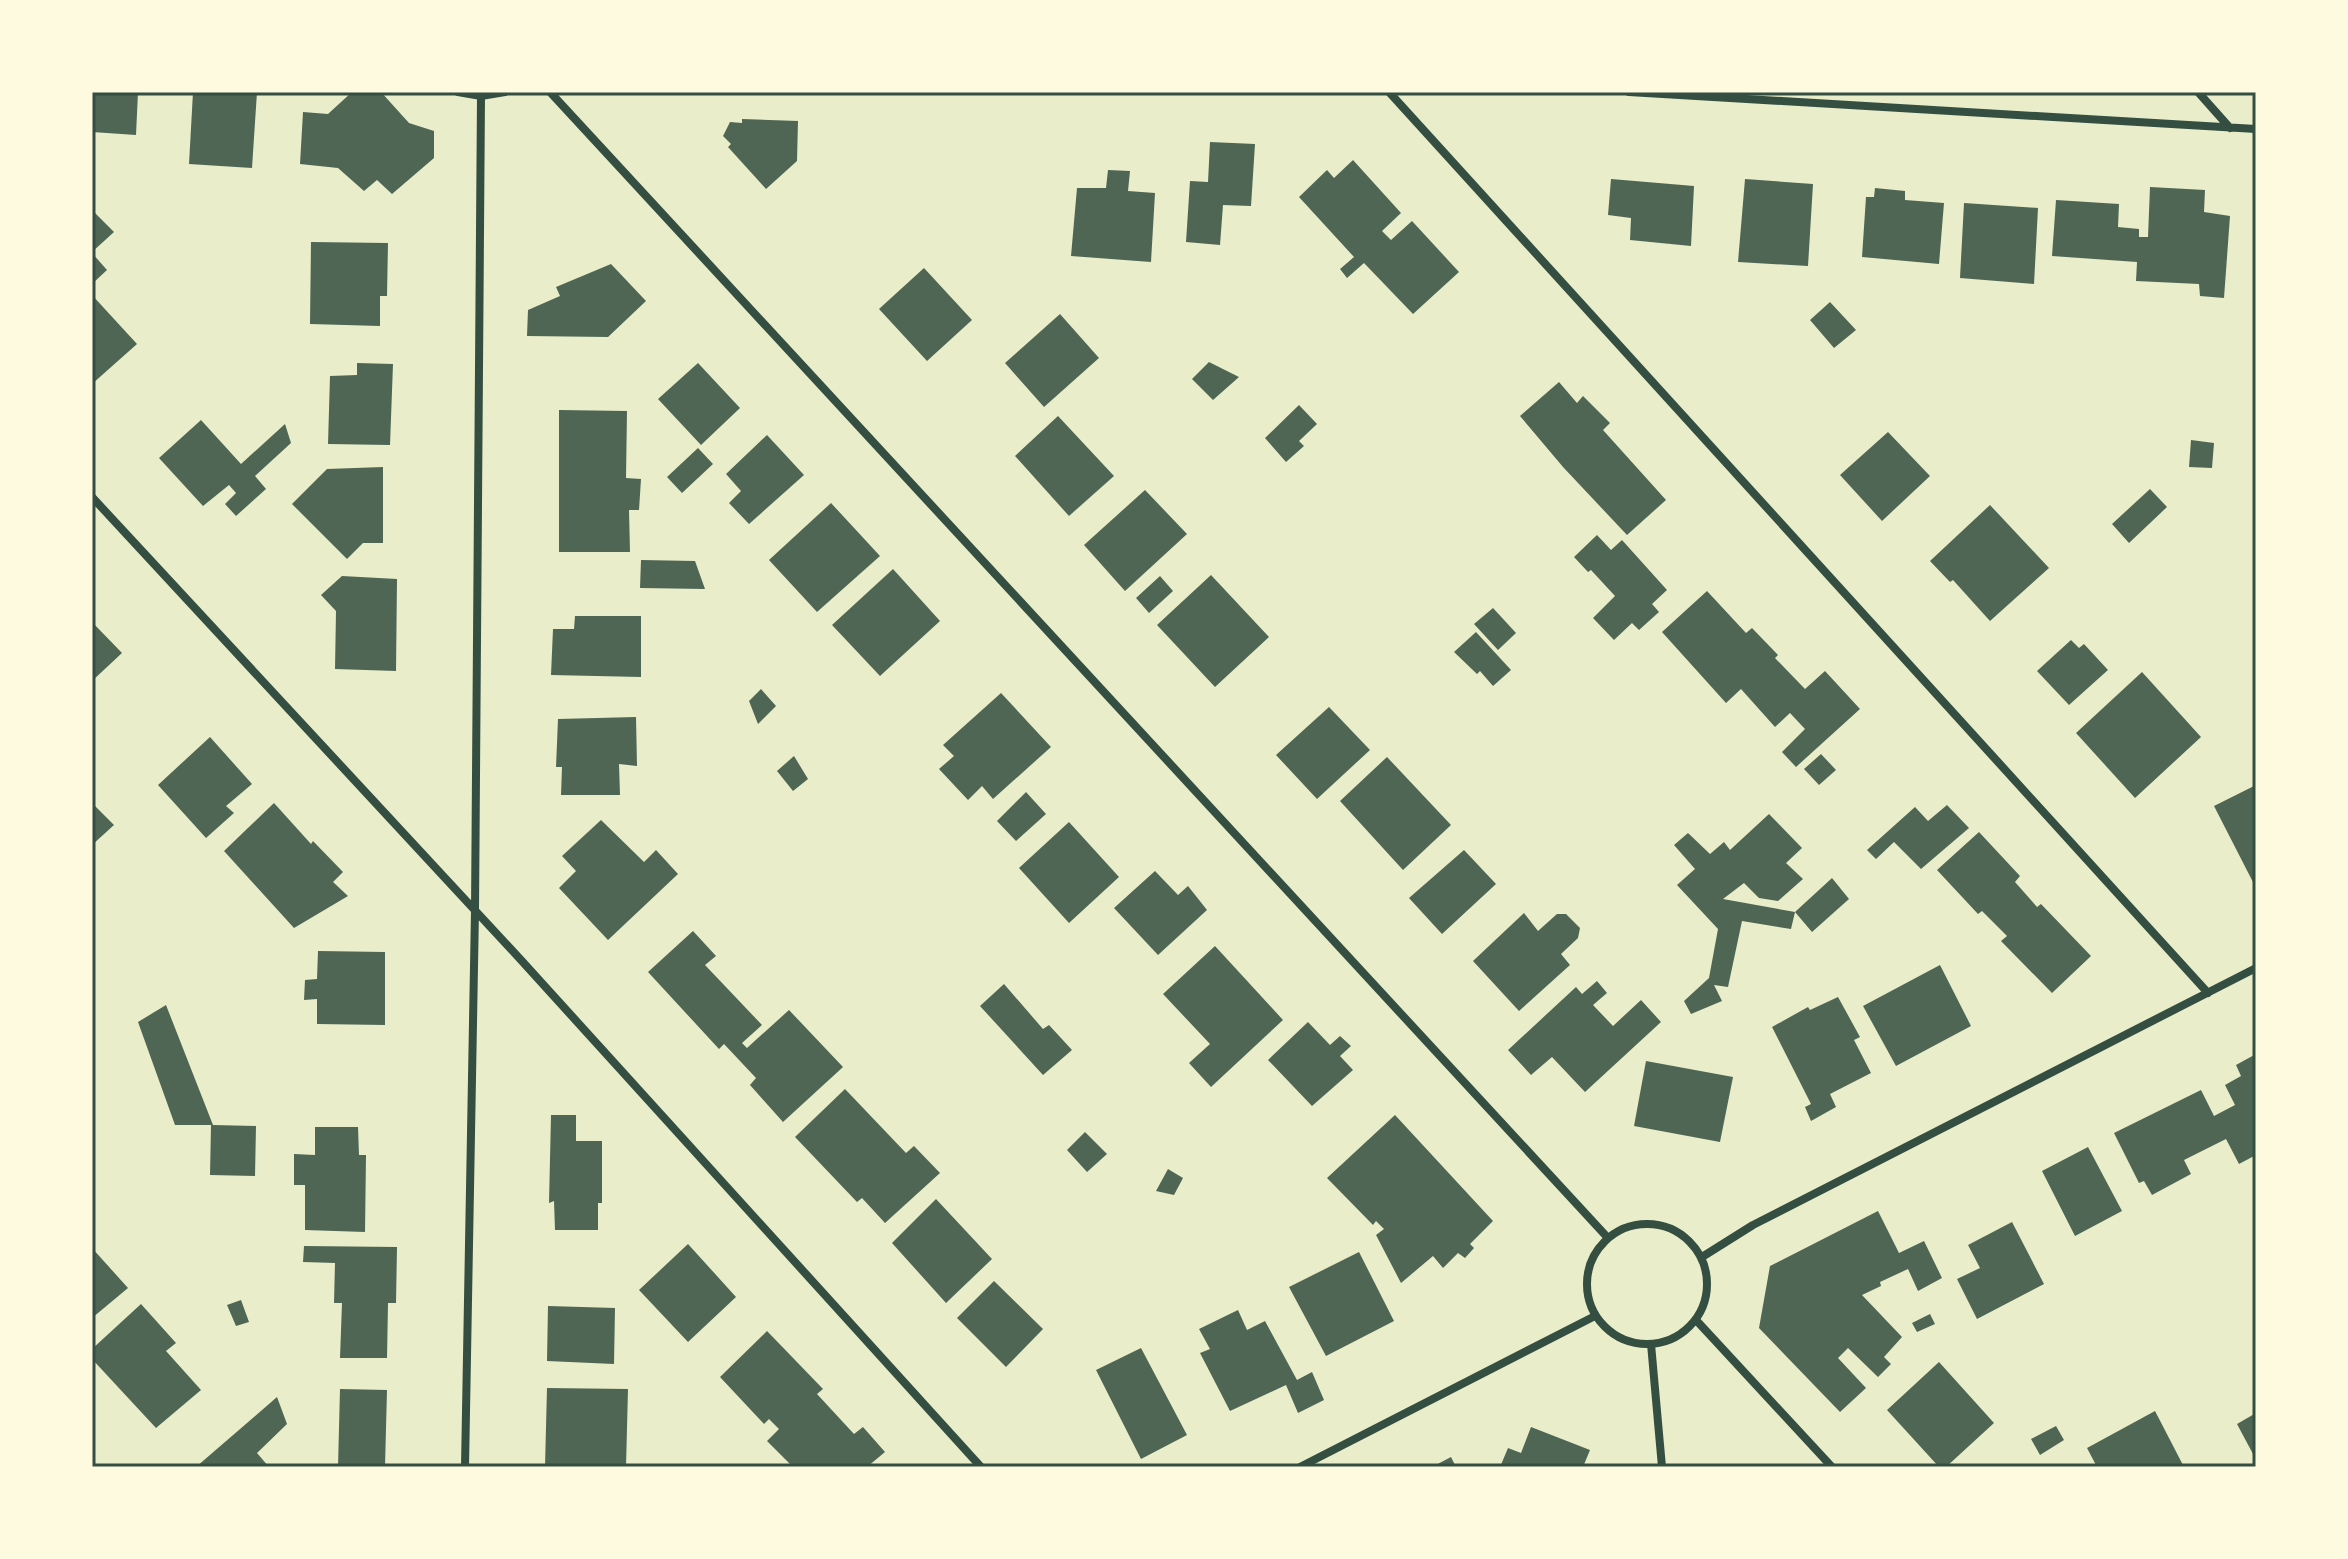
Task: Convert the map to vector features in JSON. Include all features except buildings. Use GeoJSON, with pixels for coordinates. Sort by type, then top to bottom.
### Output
{"type":"FeatureCollection","features":[{"type":"Feature","properties":{"kind":"street"},"geometry":{"type":"LineString","coordinates":[[458,92],[481,96],[505,92]]}},
{"type":"Feature","properties":{"kind":"street"},"geometry":{"type":"LineString","coordinates":[[550,92],[1608,1238]]}},
{"type":"Feature","properties":{"kind":"street"},"geometry":{"type":"LineString","coordinates":[[1389,92],[2208,993]]}},
{"type":"Feature","properties":{"kind":"street"},"geometry":{"type":"LineString","coordinates":[[1629,92],[2256,129]]}},
{"type":"Feature","properties":{"kind":"street"},"geometry":{"type":"LineString","coordinates":[[2198,92],[2230,128]]}},
{"type":"Feature","properties":{"kind":"street"},"geometry":{"type":"LineString","coordinates":[[465,1467],[475,911],[481,96]]}},
{"type":"Feature","properties":{"kind":"street"},"geometry":{"type":"LineString","coordinates":[[92,497],[475,911],[981,1467]]}},
{"type":"Feature","properties":{"kind":"street"},"geometry":{"type":"LineString","coordinates":[[1702,1257],[1753,1225],[2256,968]]}},
{"type":"Feature","properties":{"kind":"street"},"geometry":{"type":"LineString","coordinates":[[1641,1223],[1659,1224],[1676,1230],[1691,1241],[1702,1257],[1708,1290],[1704,1306],[1696,1320],[1668,1341],[1635,1344],[1620,1338],[1595,1316],[1587,1284],[1589,1267],[1596,1251],[1608,1238],[1623,1229],[1641,1223]]}},
{"type":"Feature","properties":{"kind":"street"},"geometry":{"type":"LineString","coordinates":[[1300,1467],[1595,1316]]}},
{"type":"Feature","properties":{"kind":"street"},"geometry":{"type":"LineString","coordinates":[[1696,1320],[1832,1467]]}},
{"type":"Feature","properties":{"kind":"street"},"geometry":{"type":"LineString","coordinates":[[1651,1344],[1662,1467]]}}]}
